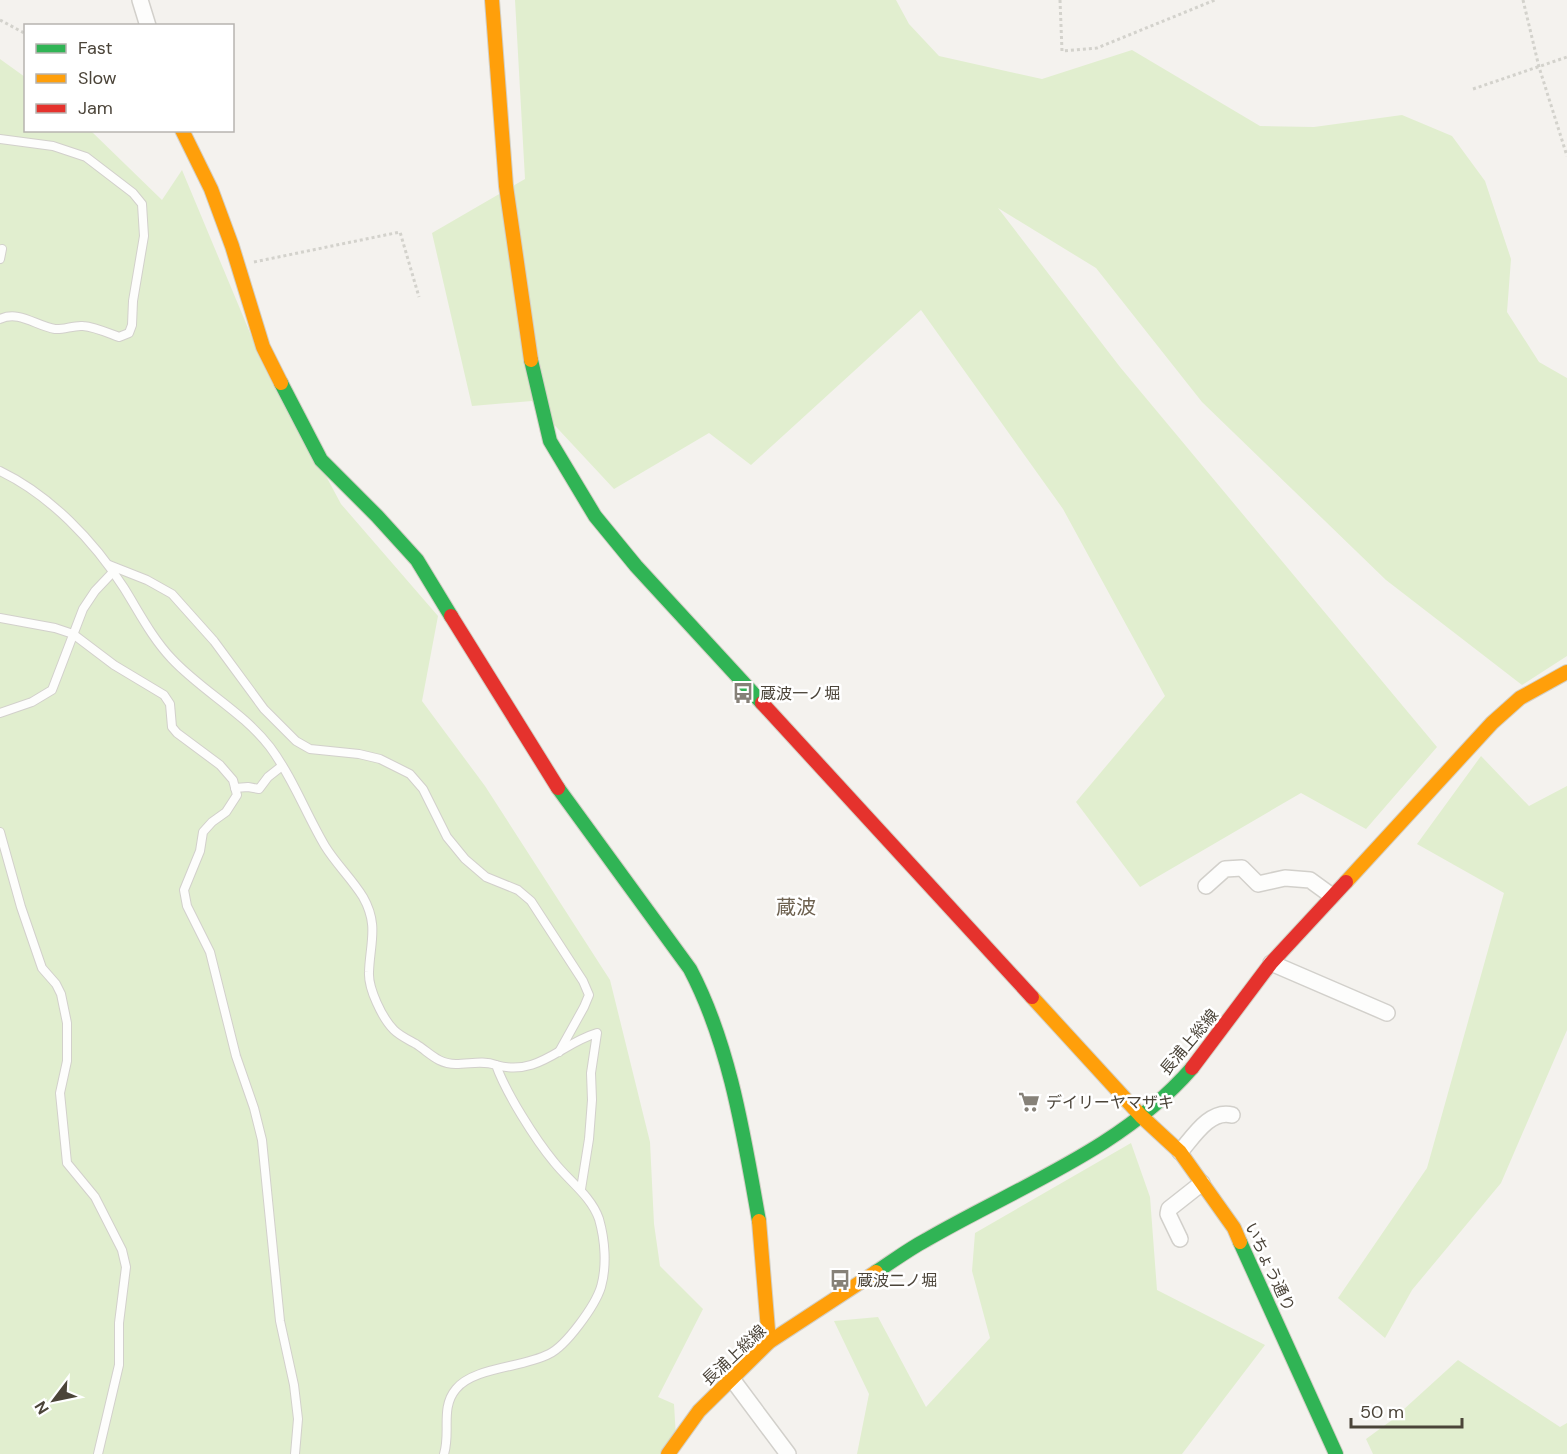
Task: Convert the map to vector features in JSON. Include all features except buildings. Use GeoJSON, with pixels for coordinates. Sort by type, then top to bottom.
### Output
{"type":"FeatureCollection","features":[{"type":"Feature","properties":{"kind":"street"},"geometry":{"type":"LineString","coordinates":[[140,0],[147,24]]}},
{"type":"Feature","properties":{"kind":"street","name":"いちょう通り"},"geometry":{"type":"LineString","coordinates":[[492,0],[506,186],[527,345],[550,441],[595,516],[636,566],[1141,1116],[1180,1152],[1234,1228],[1336,1454]]}},
{"type":"Feature","properties":{"kind":"street"},"geometry":{"type":"LineString","coordinates":[[183,132],[211,189],[238,265],[263,347],[321,460],[417,560],[552,780],[690,969],[705,997],[738,1105],[760,1225],[769,1342]]}},
{"type":"Feature","properties":{"kind":"street","name":"長浦上総線"},"geometry":{"type":"LineString","coordinates":[[668,1454],[699,1411],[769,1342],[924,1240],[1080,1157],[1141,1116],[1178,1084],[1205,1053],[1271,963],[1492,723],[1520,698],[1567,672]]}},
{"type":"Feature","properties":{"kind":"street"},"geometry":{"type":"LineString","coordinates":[[1206,886],[1225,869],[1242,868],[1258,884],[1285,878],[1311,880],[1332,896]]}},
{"type":"Feature","properties":{"kind":"street"},"geometry":{"type":"LineString","coordinates":[[1271,963],[1387,1013]]}},
{"type":"Feature","properties":{"kind":"street"},"geometry":{"type":"LineString","coordinates":[[1180,1152],[1203,1124],[1224,1113],[1232,1115]]}},
{"type":"Feature","properties":{"kind":"street"},"geometry":{"type":"LineString","coordinates":[[1180,1239],[1168,1214],[1170,1209],[1203,1183]]}},
{"type":"Feature","properties":{"kind":"street"},"geometry":{"type":"LineString","coordinates":[[732,1379],[788,1454]]}},
{"type":"Feature","properties":{"kind":"lane"},"geometry":{"type":"LineString","coordinates":[[0,139],[53,146],[86,157],[133,193],[142,204],[144,236],[129,333],[119,337],[86,326],[56,329],[20,317],[8,315],[0,319]]}},
{"type":"Feature","properties":{"kind":"lane"},"geometry":{"type":"LineString","coordinates":[[0,259],[2,249]]}},
{"type":"Feature","properties":{"kind":"lane"},"geometry":{"type":"LineString","coordinates":[[0,471],[14,477],[71,524],[111,568],[147,627],[171,659],[238,715],[269,746],[296,788],[327,848],[363,898],[372,915],[374,933],[369,973],[371,990],[393,1029],[440,1062],[454,1064],[488,1062],[512,1070],[538,1063],[582,1037],[597,1033],[591,1073],[590,1129],[581,1189]]}},
{"type":"Feature","properties":{"kind":"lane"},"geometry":{"type":"LineString","coordinates":[[0,713],[32,702],[52,690],[83,609],[111,568]]}},
{"type":"Feature","properties":{"kind":"lane"},"geometry":{"type":"LineString","coordinates":[[111,568],[147,580],[172,594],[214,641],[264,709],[296,741],[310,749],[359,754],[380,759],[410,774],[423,789],[447,837],[465,859],[486,877],[518,891],[531,901],[584,981],[588,995],[584,1007],[559,1052]]}},
{"type":"Feature","properties":{"kind":"lane"},"geometry":{"type":"LineString","coordinates":[[0,618],[55,628],[73,634],[114,665],[164,695],[170,704],[172,727],[177,734],[220,765],[233,780],[237,795],[226,812],[203,832],[200,851],[184,890],[187,906],[210,952],[236,1056],[254,1108],[261,1140],[280,1321],[294,1385],[298,1419],[295,1454]]}},
{"type":"Feature","properties":{"kind":"lane"},"geometry":{"type":"LineString","coordinates":[[235,788],[259,789],[268,777],[282,766]]}},
{"type":"Feature","properties":{"kind":"lane"},"geometry":{"type":"LineString","coordinates":[[0,832],[21,908],[42,968],[56,984],[61,994],[67,1023],[67,1061],[60,1093],[67,1163],[95,1197],[122,1250],[126,1267],[119,1323],[119,1365],[98,1454]]}},
{"type":"Feature","properties":{"kind":"lane"},"geometry":{"type":"LineString","coordinates":[[444,1454],[447,1445],[446,1413],[449,1398],[458,1386],[474,1376],[548,1355],[561,1347],[579,1324],[600,1288],[604,1262],[603,1237],[598,1217],[581,1189],[554,1162],[503,1084],[496,1065]]}},
{"type":"Feature","properties":{"kind":"path"},"geometry":{"type":"LineString","coordinates":[[1060,0],[1062,51],[1097,48],[1215,0]]}},
{"type":"Feature","properties":{"kind":"path"},"geometry":{"type":"LineString","coordinates":[[1523,0],[1539,67],[1567,156]]}},
{"type":"Feature","properties":{"kind":"path"},"geometry":{"type":"LineString","coordinates":[[0,20],[24,33]]}},
{"type":"Feature","properties":{"kind":"path"},"geometry":{"type":"LineString","coordinates":[[1473,89],[1567,57]]}},
{"type":"Feature","properties":{"kind":"path"},"geometry":{"type":"LineString","coordinates":[[238,265],[400,232],[418,297]]}},
{"type":"Feature","properties":{"kind":"green space"},"geometry":{"type":"Polygon","coordinates":[[[515,0],[896,0],[909,24],[939,56],[1042,79],[1132,50],[1260,126],[1314,127],[1402,115],[1452,136],[1485,181],[1511,259],[1507,312],[1539,362],[1567,378],[1567,656],[1522,685],[1386,580],[1202,402],[1096,268],[998,208],[1120,367],[1437,747],[1366,829],[1301,793],[1140,887],[1076,802],[1165,696],[1063,509],[921,310],[751,465],[709,433],[614,489],[532,401],[472,406],[432,233],[525,179],[515,0]]]}},
{"type":"Feature","properties":{"kind":"green space"},"geometry":{"type":"Polygon","coordinates":[[[0,59],[24,76],[24,132],[92,132],[162,200],[182,170],[253,340],[341,504],[438,616],[422,701],[485,786],[610,980],[650,1142],[654,1224],[660,1266],[703,1309],[658,1397],[674,1404],[677,1454],[0,1454],[0,59]]]}},
{"type":"Feature","properties":{"kind":"green space"},"geometry":{"type":"Polygon","coordinates":[[[1481,756],[1529,806],[1567,786],[1567,1030],[1501,1183],[1412,1290],[1385,1338],[1338,1298],[1427,1168],[1504,893],[1417,844],[1481,756]]]}},
{"type":"Feature","properties":{"kind":"green space"},"geometry":{"type":"Polygon","coordinates":[[[1131,1143],[1150,1197],[1157,1290],[1265,1345],[1182,1454],[857,1454],[869,1394],[834,1321],[878,1317],[926,1407],[990,1338],[972,1271],[975,1233],[1131,1143]]]}},
{"type":"Feature","properties":{"kind":"green space"},"geometry":{"type":"Polygon","coordinates":[[[1458,1360],[1560,1427],[1567,1423],[1567,1454],[1373,1454],[1366,1439],[1392,1420],[1458,1360]]]}},
{"type":"Feature","properties":{"kind":"traffic: fast"},"geometry":{"type":"LineString","coordinates":[[531,360],[550,441],[595,516],[636,566],[762,703]]}},
{"type":"Feature","properties":{"kind":"traffic: fast"},"geometry":{"type":"LineString","coordinates":[[281,383],[321,460],[417,560],[451,616]]}},
{"type":"Feature","properties":{"kind":"traffic: fast"},"geometry":{"type":"LineString","coordinates":[[558,788],[690,969],[704,998],[716,1029],[734,1092],[759,1221]]}},
{"type":"Feature","properties":{"kind":"traffic: fast"},"geometry":{"type":"LineString","coordinates":[[876,1272],[920,1244],[1101,1144],[1134,1122],[1192,1068]]}},
{"type":"Feature","properties":{"kind":"traffic: fast"},"geometry":{"type":"LineString","coordinates":[[1240,1242],[1336,1454]]}},
{"type":"Feature","properties":{"kind":"traffic: slow"},"geometry":{"type":"LineString","coordinates":[[492,0],[506,186],[531,360]]}},
{"type":"Feature","properties":{"kind":"traffic: slow"},"geometry":{"type":"LineString","coordinates":[[183,132],[211,189],[232,246],[263,347],[281,383]]}},
{"type":"Feature","properties":{"kind":"traffic: slow"},"geometry":{"type":"LineString","coordinates":[[1346,882],[1492,723],[1520,698],[1567,672]]}},
{"type":"Feature","properties":{"kind":"traffic: slow"},"geometry":{"type":"LineString","coordinates":[[1032,997],[1141,1116],[1180,1152],[1234,1228],[1240,1242]]}},
{"type":"Feature","properties":{"kind":"traffic: slow"},"geometry":{"type":"LineString","coordinates":[[759,1221],[769,1342]]}},
{"type":"Feature","properties":{"kind":"traffic: slow"},"geometry":{"type":"LineString","coordinates":[[668,1454],[699,1411],[769,1342],[876,1272]]}},
{"type":"Feature","properties":{"kind":"traffic: jam"},"geometry":{"type":"LineString","coordinates":[[451,616],[558,788]]}},
{"type":"Feature","properties":{"kind":"traffic: jam"},"geometry":{"type":"LineString","coordinates":[[762,703],[1032,997]]}},
{"type":"Feature","properties":{"kind":"traffic: jam"},"geometry":{"type":"LineString","coordinates":[[1192,1068],[1271,963],[1346,882]]}},
{"type":"Feature","properties":{"kind":"place","name":"蔵波一ノ堀"},"geometry":{"type":"Point","coordinates":[743,693]}},
{"type":"Feature","properties":{"kind":"place","name":"デイリーヤマザキ"},"geometry":{"type":"Point","coordinates":[1029,1102]}},
{"type":"Feature","properties":{"kind":"place","name":"蔵波二ノ堀"},"geometry":{"type":"Point","coordinates":[840,1280]}},
{"type":"Feature","properties":{"kind":"district","name":"蔵波"},"geometry":{"type":"Point","coordinates":[796,907]}}]}
